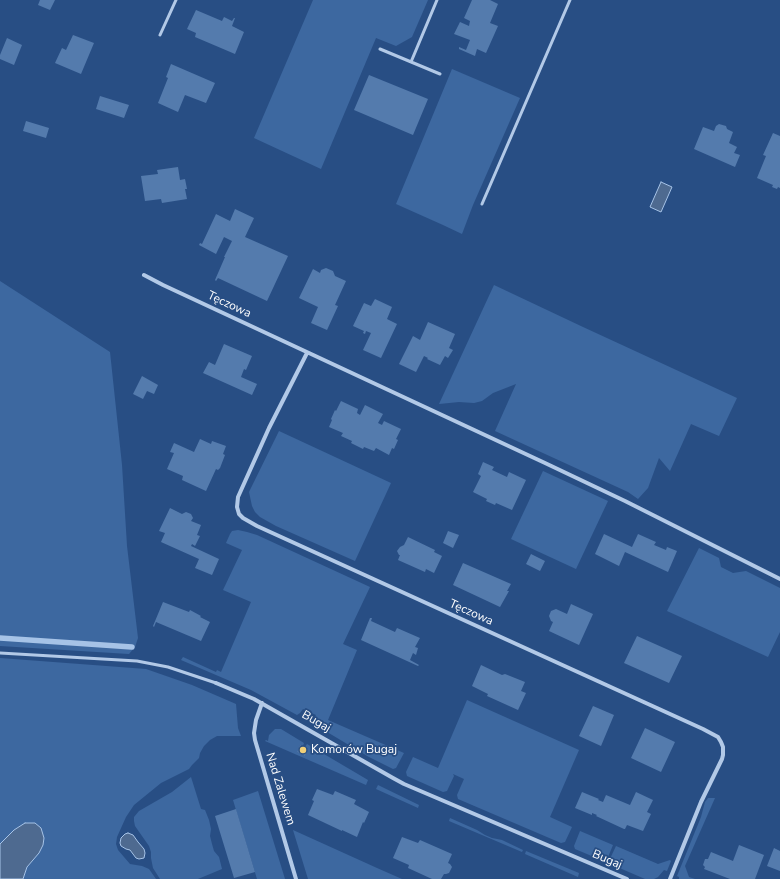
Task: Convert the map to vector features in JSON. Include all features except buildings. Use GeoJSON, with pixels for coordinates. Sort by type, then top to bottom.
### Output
{"type":"FeatureCollection","features":[{"type":"Feature","properties":{"kind":"street","name":"Tęczowa"},"geometry":{"type":"LineString","coordinates":[[144,275],[626,501],[780,579]]}},
{"type":"Feature","properties":{"kind":"street","name":"Tęczowa"},"geometry":{"type":"LineString","coordinates":[[307,352],[269,428],[238,497],[237,507],[240,514],[243,518],[257,526],[718,737],[723,747],[722,759],[701,802],[670,879]]}},
{"type":"Feature","properties":{"kind":"street","name":"Bugaj"},"geometry":{"type":"LineString","coordinates":[[216,683],[262,703],[393,778],[627,879]]}},
{"type":"Feature","properties":{"kind":"street","name":"Nad Zalewem"},"geometry":{"type":"LineString","coordinates":[[262,703],[256,720],[254,733],[255,740],[296,879]]}},
{"type":"Feature","properties":{"kind":"lane"},"geometry":{"type":"LineString","coordinates":[[160,35],[176,0]]}},
{"type":"Feature","properties":{"kind":"lane"},"geometry":{"type":"LineString","coordinates":[[411,62],[437,0]]}},
{"type":"Feature","properties":{"kind":"lane"},"geometry":{"type":"LineString","coordinates":[[482,204],[570,0]]}},
{"type":"Feature","properties":{"kind":"lane"},"geometry":{"type":"LineString","coordinates":[[380,49],[440,74]]}},
{"type":"Feature","properties":{"kind":"lane","name":"Bugaj"},"geometry":{"type":"LineString","coordinates":[[0,653],[137,661],[168,667],[216,683]]}},
{"type":"Feature","properties":{"kind":"shaded area"},"geometry":{"type":"Polygon","coordinates":[[[313,0],[428,0],[412,37],[396,46],[376,38],[321,169],[254,138],[313,0]]]}},
{"type":"Feature","properties":{"kind":"shaded area"},"geometry":{"type":"Polygon","coordinates":[[[452,69],[520,98],[473,205],[462,234],[396,204],[452,69]]]}},
{"type":"Feature","properties":{"kind":"shaded area"},"geometry":{"type":"Polygon","coordinates":[[[661,182],[672,187],[661,212],[650,207],[661,182]]]}},
{"type":"Feature","properties":{"kind":"shaded area"},"geometry":{"type":"Polygon","coordinates":[[[0,281],[110,352],[122,465],[127,546],[138,638],[135,647],[129,654],[0,646],[0,281]]]}},
{"type":"Feature","properties":{"kind":"shaded area"},"geometry":{"type":"Polygon","coordinates":[[[494,285],[737,398],[719,436],[691,424],[670,471],[659,458],[648,488],[638,499],[628,492],[495,431],[516,384],[493,393],[482,401],[474,403],[459,402],[439,404],[494,285]]]}},
{"type":"Feature","properties":{"kind":"shaded area"},"geometry":{"type":"Polygon","coordinates":[[[279,431],[391,483],[355,561],[276,526],[260,517],[255,512],[249,492],[279,431]]]}},
{"type":"Feature","properties":{"kind":"shaded area"},"geometry":{"type":"Polygon","coordinates":[[[543,471],[608,501],[576,569],[511,539],[543,471]]]}},
{"type":"Feature","properties":{"kind":"shaded area"},"geometry":{"type":"Polygon","coordinates":[[[238,530],[257,535],[370,587],[343,644],[357,650],[328,720],[404,753],[396,768],[393,769],[369,757],[312,723],[316,715],[303,709],[297,715],[251,690],[181,660],[183,657],[216,672],[217,670],[221,672],[251,602],[223,590],[242,550],[226,543],[232,531],[238,530]]]}},
{"type":"Feature","properties":{"kind":"shaded area"},"geometry":{"type":"Polygon","coordinates":[[[699,548],[719,558],[721,567],[733,573],[746,571],[780,588],[780,632],[768,657],[667,611],[699,548]]]}},
{"type":"Feature","properties":{"kind":"shaded area"},"geometry":{"type":"Polygon","coordinates":[[[0,658],[146,669],[192,685],[236,704],[238,728],[241,736],[217,736],[210,740],[204,746],[199,758],[189,769],[161,783],[134,805],[126,817],[117,837],[116,844],[118,850],[130,864],[149,869],[156,879],[0,879],[0,658]]]}},
{"type":"Feature","properties":{"kind":"shaded area"},"geometry":{"type":"Polygon","coordinates":[[[467,700],[579,750],[550,817],[572,827],[565,842],[561,843],[458,799],[457,795],[464,779],[453,774],[454,776],[447,791],[443,792],[407,776],[406,772],[413,757],[438,768],[467,700]]]}},
{"type":"Feature","properties":{"kind":"shaded area"},"geometry":{"type":"Polygon","coordinates":[[[275,729],[281,729],[304,743],[303,746],[300,745],[297,752],[305,756],[308,749],[305,747],[307,744],[368,780],[366,785],[265,741],[268,741],[269,735],[275,729]]]}},
{"type":"Feature","properties":{"kind":"shaded area"},"geometry":{"type":"Polygon","coordinates":[[[191,777],[201,809],[205,810],[209,820],[212,844],[214,851],[219,857],[222,869],[198,879],[160,879],[153,868],[149,846],[135,826],[134,817],[139,811],[172,792],[191,777]]]}},
{"type":"Feature","properties":{"kind":"shaded area"},"geometry":{"type":"Polygon","coordinates":[[[378,785],[419,805],[418,808],[376,789],[378,785]]]}},
{"type":"Feature","properties":{"kind":"shaded area"},"geometry":{"type":"Polygon","coordinates":[[[258,791],[285,879],[257,879],[233,800],[258,791]]]}},
{"type":"Feature","properties":{"kind":"shaded area"},"geometry":{"type":"Polygon","coordinates":[[[708,798],[715,798],[685,866],[689,877],[695,879],[679,879],[677,876],[701,817],[705,802],[708,798]]]}},
{"type":"Feature","properties":{"kind":"shaded area"},"geometry":{"type":"Polygon","coordinates":[[[450,818],[485,835],[502,840],[523,850],[522,852],[449,821],[450,818]]]}},
{"type":"Feature","properties":{"kind":"shaded area"},"geometry":{"type":"Polygon","coordinates":[[[25,823],[35,823],[41,828],[44,838],[43,845],[39,853],[27,867],[23,879],[0,879],[0,844],[14,830],[25,823]]]}},
{"type":"Feature","properties":{"kind":"shaded area"},"geometry":{"type":"Polygon","coordinates":[[[293,830],[377,868],[402,879],[308,879],[293,830]]]}},
{"type":"Feature","properties":{"kind":"shaded area"},"geometry":{"type":"Polygon","coordinates":[[[580,831],[613,845],[606,862],[575,849],[574,846],[580,831]]]}},
{"type":"Feature","properties":{"kind":"shaded area"},"geometry":{"type":"Polygon","coordinates":[[[128,833],[133,835],[144,849],[144,858],[136,858],[130,850],[121,846],[121,838],[128,833]]]}},
{"type":"Feature","properties":{"kind":"shaded area"},"geometry":{"type":"Polygon","coordinates":[[[616,846],[658,864],[671,861],[667,871],[664,870],[654,879],[645,879],[608,863],[616,846]]]}},
{"type":"Feature","properties":{"kind":"shaded area"},"geometry":{"type":"Polygon","coordinates":[[[526,851],[579,873],[578,877],[525,854],[526,851]]]}},
{"type":"Feature","properties":{"kind":"waterway"},"geometry":{"type":"LineString","coordinates":[[0,638],[132,647]]}},
{"type":"Feature","properties":{"kind":"place","name":"Komorów Bugaj"},"geometry":{"type":"Point","coordinates":[303,750]}}]}
